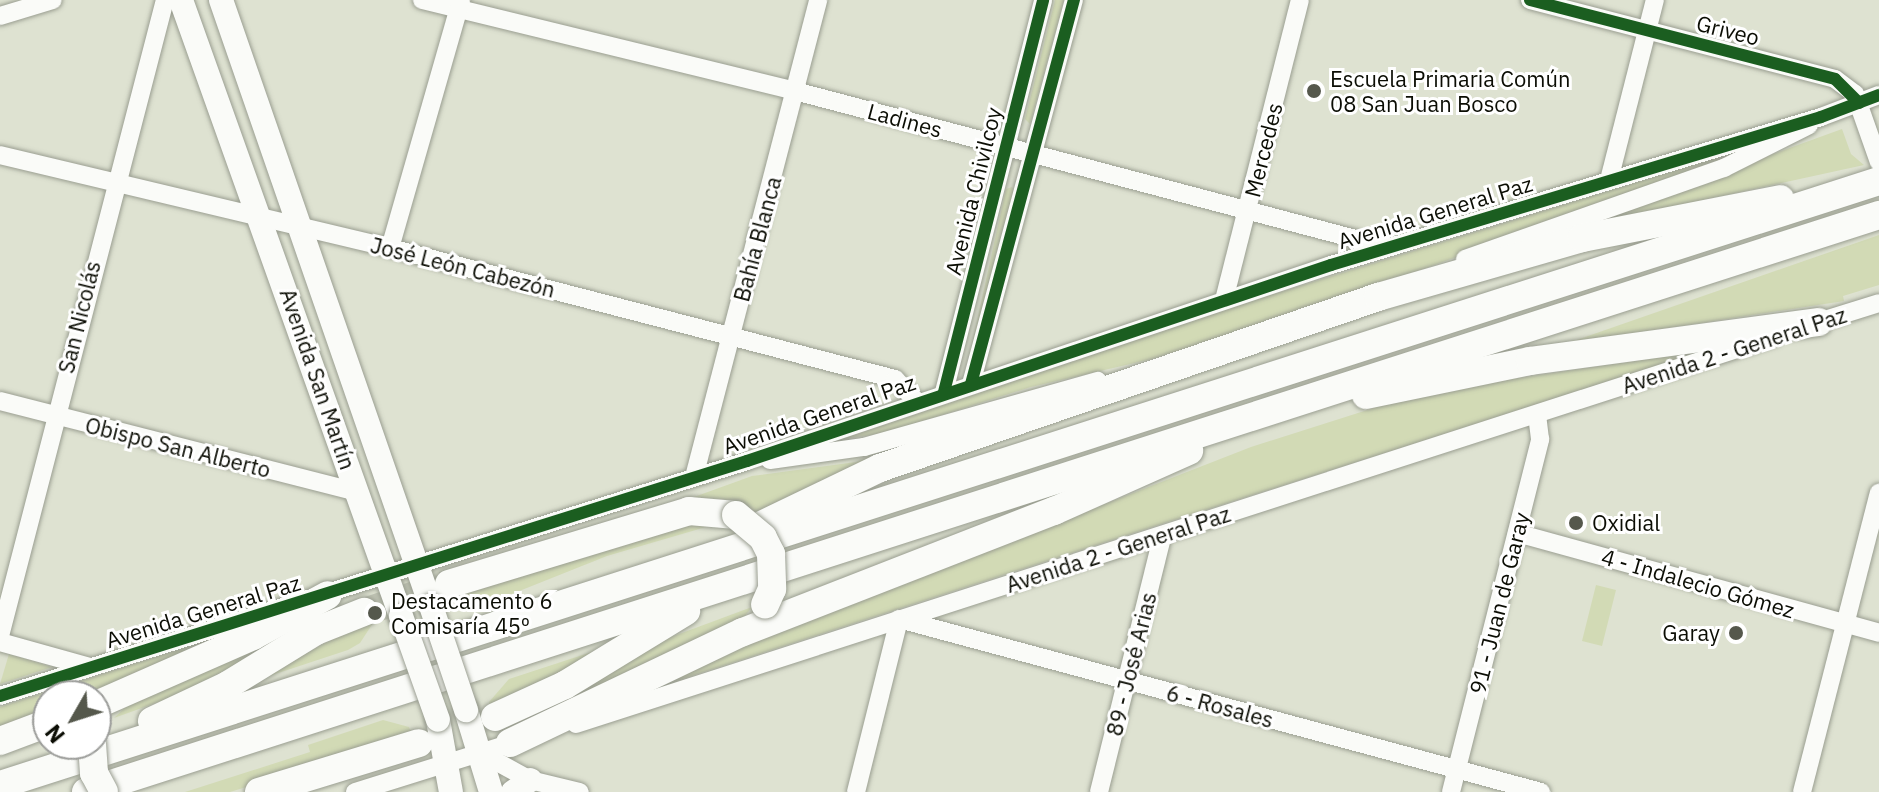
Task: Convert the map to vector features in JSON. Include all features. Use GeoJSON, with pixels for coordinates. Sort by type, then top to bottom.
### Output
{"type":"FeatureCollection","features":[{"type":"Feature","properties":{"kind":"highway"},"geometry":{"type":"LineString","coordinates":[[0,785],[1837,194],[1876,176]]}},
{"type":"Feature","properties":{"kind":"highway"},"geometry":{"type":"LineString","coordinates":[[694,562],[812,497],[880,468],[1182,361],[1378,297],[1582,238],[1718,207],[1837,194]]}},
{"type":"Feature","properties":{"kind":"highway"},"geometry":{"type":"LineString","coordinates":[[86,792],[1878,216]]}},
{"type":"Feature","properties":{"kind":"highway"},"geometry":{"type":"LineString","coordinates":[[1283,407],[1401,390],[1530,361],[1818,322]]}},
{"type":"Feature","properties":{"kind":"highway"},"geometry":{"type":"LineString","coordinates":[[510,743],[743,632],[1165,465],[1234,423]]}},
{"type":"Feature","properties":{"kind":"highway"},"geometry":{"type":"LineString","coordinates":[[449,584],[689,511],[736,515],[763,538],[771,554],[773,580],[765,605],[743,632]]}},
{"type":"Feature","properties":{"kind":"highway"},"geometry":{"type":"LineString","coordinates":[[495,717],[565,685],[690,609],[822,555]]}},
{"type":"Feature","properties":{"kind":"highway"},"geometry":{"type":"LineString","coordinates":[[112,710],[129,692],[328,595]]}},
{"type":"Feature","properties":{"kind":"highway"},"geometry":{"type":"LineString","coordinates":[[62,765],[228,685],[316,631],[364,612]]}},
{"type":"Feature","properties":{"kind":"highway"},"geometry":{"type":"LineString","coordinates":[[0,741],[32,729]]}},
{"type":"Feature","properties":{"kind":"highway"},"geometry":{"type":"LineString","coordinates":[[259,792],[419,743]]}},
{"type":"Feature","properties":{"kind":"highway"},"geometry":{"type":"LineString","coordinates":[[95,760],[94,773],[104,792]]}},
{"type":"Feature","properties":{"kind":"main road","name":"Avenida San Martín"},"geometry":{"type":"LineString","coordinates":[[181,0],[246,189],[263,219],[438,720],[449,761],[451,792]]}},
{"type":"Feature","properties":{"kind":"main road","name":"Avenida San Martín"},"geometry":{"type":"LineString","coordinates":[[221,0],[431,606],[491,792]]}},
{"type":"Feature","properties":{"kind":"street"},"geometry":{"type":"LineString","coordinates":[[0,16],[53,0]]}},
{"type":"Feature","properties":{"kind":"street","name":"San Nicolás"},"geometry":{"type":"LineString","coordinates":[[0,639],[113,184],[165,0]]}},
{"type":"Feature","properties":{"kind":"street","name":"Ladines"},"geometry":{"type":"LineString","coordinates":[[422,0],[460,5],[1249,208],[1386,247]]}},
{"type":"Feature","properties":{"kind":"street","name":"Bahía Blanca"},"geometry":{"type":"LineString","coordinates":[[694,477],[818,0]]}},
{"type":"Feature","properties":{"kind":"street","name":"Avenida Chivilcoy"},"geometry":{"type":"LineString","coordinates":[[944,392],[1043,0]]}},
{"type":"Feature","properties":{"kind":"street"},"geometry":{"type":"LineString","coordinates":[[971,384],[1074,0]]}},
{"type":"Feature","properties":{"kind":"street","name":"Mercedes"},"geometry":{"type":"LineString","coordinates":[[1224,300],[1300,0]]}},
{"type":"Feature","properties":{"kind":"street","name":"Griveo"},"geometry":{"type":"LineString","coordinates":[[1530,0],[1835,79],[1859,103]]}},
{"type":"Feature","properties":{"kind":"street"},"geometry":{"type":"LineString","coordinates":[[1609,180],[1655,0]]}},
{"type":"Feature","properties":{"kind":"street"},"geometry":{"type":"LineString","coordinates":[[390,248],[460,5]]}},
{"type":"Feature","properties":{"kind":"street","name":"Avenida General Paz"},"geometry":{"type":"LineString","coordinates":[[0,696],[282,604],[328,595],[747,461],[916,401],[1386,247],[1821,117],[1879,95]]}},
{"type":"Feature","properties":{"kind":"street"},"geometry":{"type":"LineString","coordinates":[[1859,103],[1876,176]]}},
{"type":"Feature","properties":{"kind":"street"},"geometry":{"type":"LineString","coordinates":[[1378,297],[1460,260],[1724,168],[1784,141],[1821,117]]}},
{"type":"Feature","properties":{"kind":"street","name":"José León Cabezón"},"geometry":{"type":"LineString","coordinates":[[0,155],[390,248],[895,379],[916,401]]}},
{"type":"Feature","properties":{"kind":"street","name":"Avenida 2 - General Paz"},"geometry":{"type":"LineString","coordinates":[[355,792],[1162,537],[1879,303]]}},
{"type":"Feature","properties":{"kind":"street"},"geometry":{"type":"LineString","coordinates":[[747,461],[864,447],[1040,394],[1182,361]]}},
{"type":"Feature","properties":{"kind":"street","name":"Obispo San Alberto"},"geometry":{"type":"LineString","coordinates":[[0,401],[357,492]]}},
{"type":"Feature","properties":{"kind":"street","name":"91 - Juan de Garay"},"geometry":{"type":"LineString","coordinates":[[1451,792],[1540,439],[1537,414]]}},
{"type":"Feature","properties":{"kind":"street"},"geometry":{"type":"LineString","coordinates":[[1802,792],[1879,493]]}},
{"type":"Feature","properties":{"kind":"street","name":"4 - Indalecio Gómez"},"geometry":{"type":"LineString","coordinates":[[1517,533],[1879,633]]}},
{"type":"Feature","properties":{"kind":"street","name":"89 - José Arias"},"geometry":{"type":"LineString","coordinates":[[1099,792],[1162,537]]}},
{"type":"Feature","properties":{"kind":"street"},"geometry":{"type":"LineString","coordinates":[[856,792],[899,619]]}},
{"type":"Feature","properties":{"kind":"street","name":"6 - Rosales"},"geometry":{"type":"LineString","coordinates":[[899,619],[1541,792]]}},
{"type":"Feature","properties":{"kind":"street"},"geometry":{"type":"LineString","coordinates":[[0,639],[90,667]]}},
{"type":"Feature","properties":{"kind":"street"},"geometry":{"type":"LineString","coordinates":[[479,752],[521,786],[580,792]]}},
{"type":"Feature","properties":{"kind":"green space"},"geometry":{"type":"Polygon","coordinates":[[[1055,0],[1064,0],[1030,124],[1025,119],[1055,0]]]}},
{"type":"Feature","properties":{"kind":"green space"},"geometry":{"type":"Polygon","coordinates":[[[1842,129],[1851,154],[1864,165],[1562,231],[1842,129]]]}},
{"type":"Feature","properties":{"kind":"green space"},"geometry":{"type":"Polygon","coordinates":[[[1719,157],[1721,162],[1348,296],[1152,359],[1031,387],[885,433],[842,439],[1261,298],[1719,157]]]}},
{"type":"Feature","properties":{"kind":"green space"},"geometry":{"type":"Polygon","coordinates":[[[1012,187],[1014,190],[968,362],[1006,189],[1012,187]]]}},
{"type":"Feature","properties":{"kind":"green space"},"geometry":{"type":"Polygon","coordinates":[[[1879,235],[1879,285],[1843,296],[1844,301],[1565,344],[1879,235]]]}},
{"type":"Feature","properties":{"kind":"green space"},"geometry":{"type":"Polygon","coordinates":[[[1709,350],[632,695],[636,687],[1251,447],[1424,392],[1709,350]]]}},
{"type":"Feature","properties":{"kind":"green space"},"geometry":{"type":"Polygon","coordinates":[[[938,434],[756,512],[729,500],[694,497],[752,476],[856,462],[938,434]]]}},
{"type":"Feature","properties":{"kind":"green space"},"geometry":{"type":"Polygon","coordinates":[[[683,522],[723,522],[607,556],[489,603],[453,600],[450,592],[683,522]]]}},
{"type":"Feature","properties":{"kind":"green space"},"geometry":{"type":"Polygon","coordinates":[[[1596,585],[1616,590],[1602,646],[1582,641],[1596,585]]]}},
{"type":"Feature","properties":{"kind":"green space"},"geometry":{"type":"Polygon","coordinates":[[[365,598],[175,696],[114,718],[131,702],[365,598]]]}},
{"type":"Feature","properties":{"kind":"green space"},"geometry":{"type":"Polygon","coordinates":[[[752,607],[745,616],[556,707],[497,725],[663,640],[752,607]]]}},
{"type":"Feature","properties":{"kind":"green space"},"geometry":{"type":"Polygon","coordinates":[[[371,618],[373,623],[360,643],[348,650],[257,680],[371,618]]]}},
{"type":"Feature","properties":{"kind":"green space"},"geometry":{"type":"Polygon","coordinates":[[[225,635],[112,685],[112,680],[84,680],[225,635]]]}},
{"type":"Feature","properties":{"kind":"green space"},"geometry":{"type":"Polygon","coordinates":[[[610,646],[491,710],[489,702],[509,679],[610,646]]]}},
{"type":"Feature","properties":{"kind":"green space"},"geometry":{"type":"Polygon","coordinates":[[[9,654],[52,667],[0,684],[9,654]]]}},
{"type":"Feature","properties":{"kind":"green space"},"geometry":{"type":"Polygon","coordinates":[[[32,697],[32,717],[0,730],[0,707],[32,697]]]}},
{"type":"Feature","properties":{"kind":"green space"},"geometry":{"type":"Polygon","coordinates":[[[383,720],[409,727],[412,736],[230,792],[185,792],[310,752],[308,745],[383,720]]]}},
{"type":"Feature","properties":{"kind":"tunnel"},"geometry":{"type":"LineString","coordinates":[[364,612],[448,584]]}},
{"type":"Feature","properties":{"kind":"cycle path"},"geometry":{"type":"LineString","coordinates":[[944,392],[1043,0]]}},
{"type":"Feature","properties":{"kind":"cycle path"},"geometry":{"type":"LineString","coordinates":[[971,384],[1074,0]]}},
{"type":"Feature","properties":{"kind":"cycle path"},"geometry":{"type":"LineString","coordinates":[[1530,0],[1835,79],[1859,103]]}},
{"type":"Feature","properties":{"kind":"cycle path"},"geometry":{"type":"LineString","coordinates":[[0,696],[747,461],[1331,265],[1821,117],[1879,95]]}},
{"type":"Feature","properties":{"kind":"place","name":"Escuela Primaria Común 08 San Juan Bosco"},"geometry":{"type":"Point","coordinates":[1314,91]}},
{"type":"Feature","properties":{"kind":"place","name":"Oxidial"},"geometry":{"type":"Point","coordinates":[1576,523]}},
{"type":"Feature","properties":{"kind":"place","name":"Destacamento 6 Comisaría 45º"},"geometry":{"type":"Point","coordinates":[375,613]}},
{"type":"Feature","properties":{"kind":"place","name":"Garay"},"geometry":{"type":"Point","coordinates":[1736,633]}}]}
